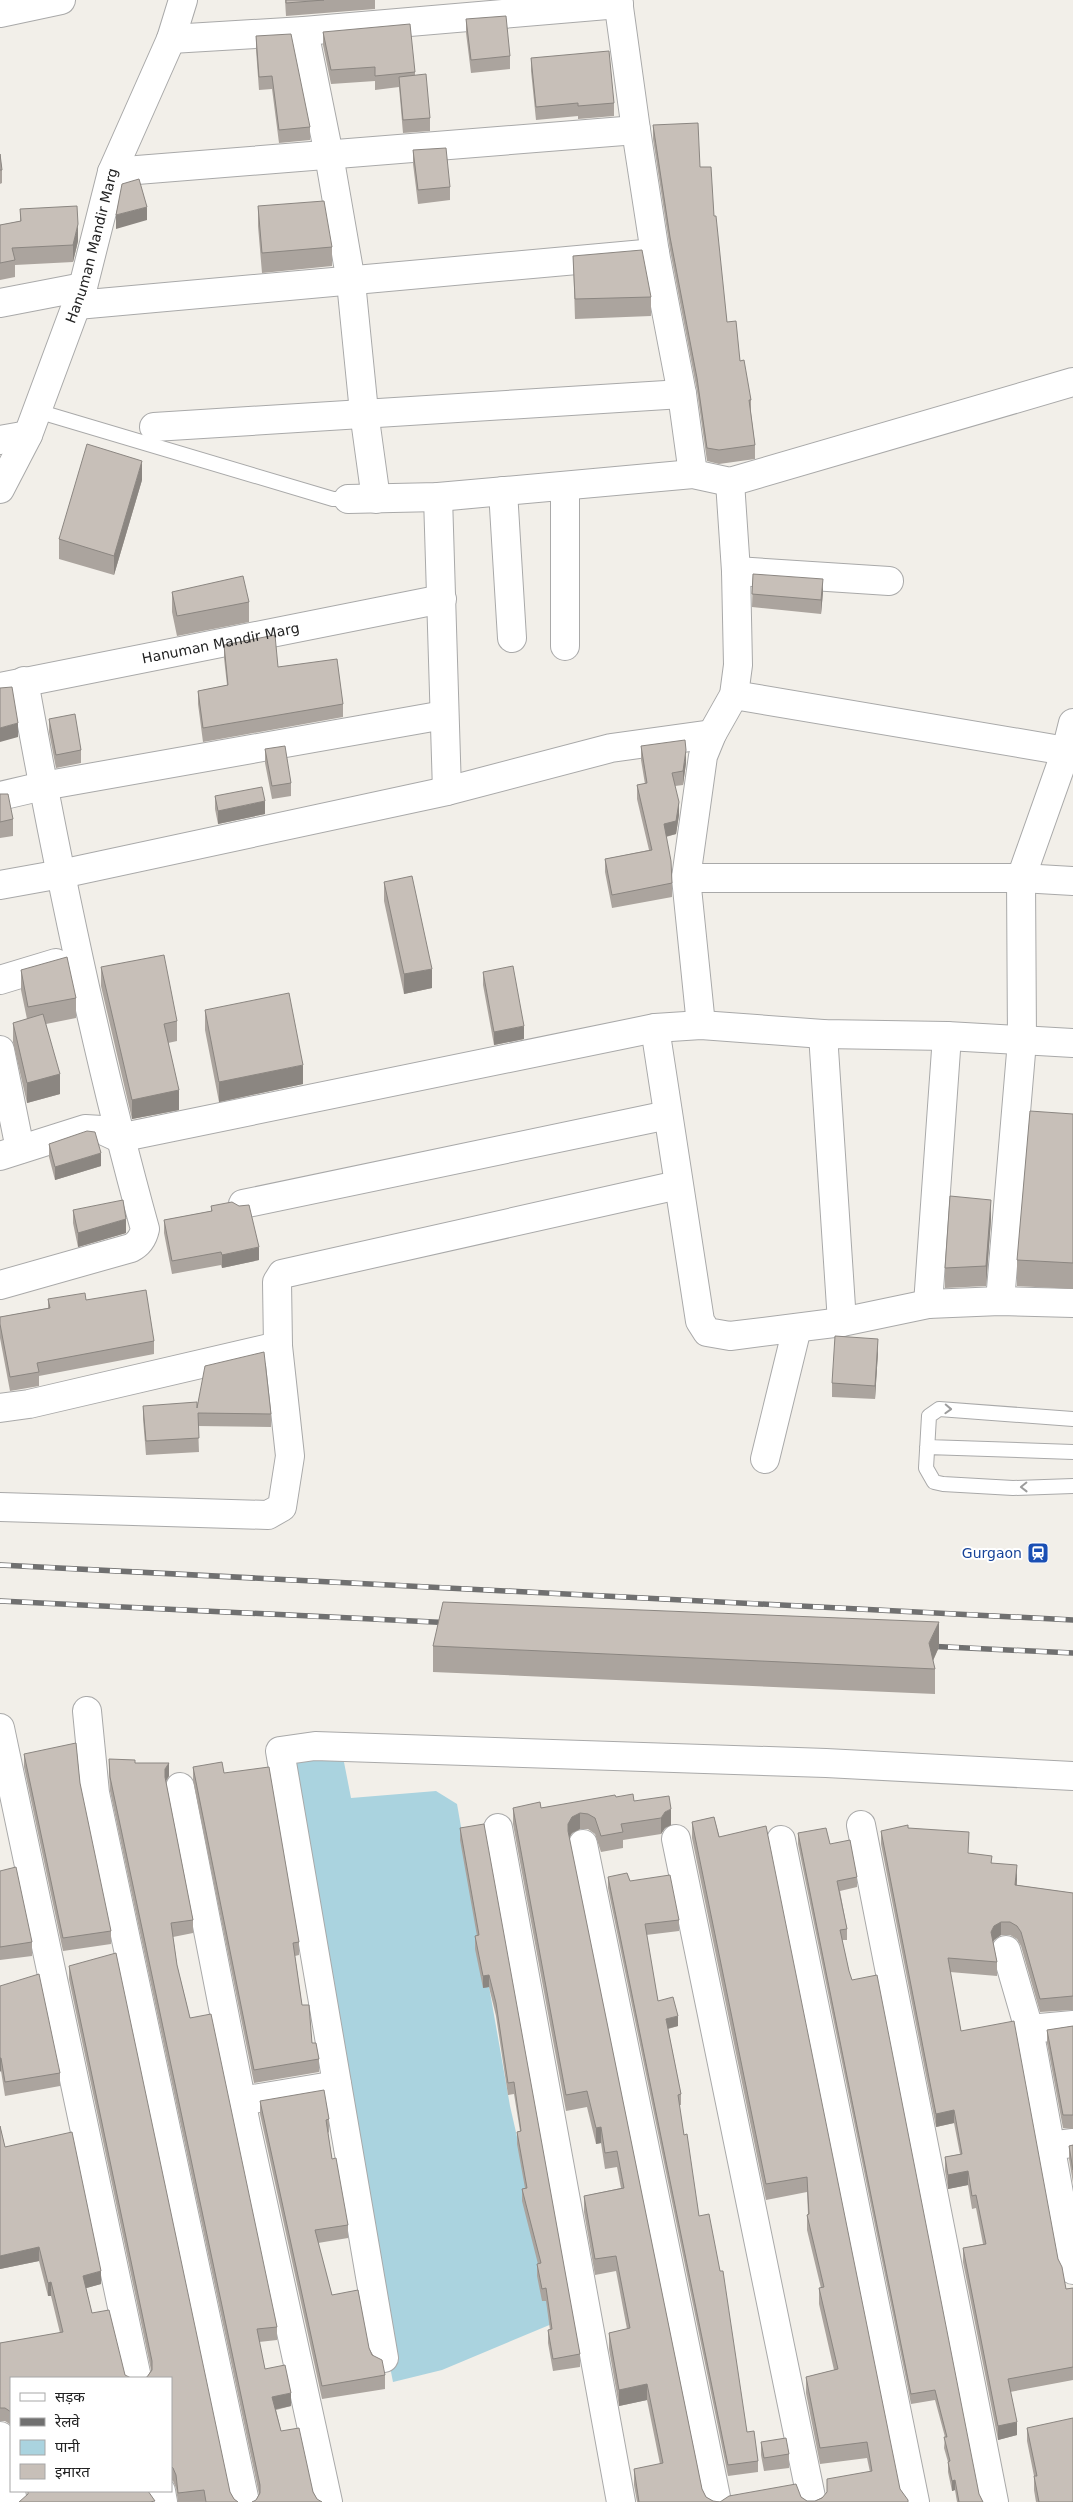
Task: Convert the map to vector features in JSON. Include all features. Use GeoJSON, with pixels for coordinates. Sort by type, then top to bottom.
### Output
{"type":"FeatureCollection","features":[{"type":"Feature","properties":{"kind":"street"},"geometry":{"type":"LineString","coordinates":[[0,13],[61,0]]}},
{"type":"Feature","properties":{"kind":"street","name":"Hanuman Mandir Marg"},"geometry":{"type":"LineString","coordinates":[[0,490],[33,423],[80,296],[112,172],[171,39],[184,0]]}},
{"type":"Feature","properties":{"kind":"street"},"geometry":{"type":"LineString","coordinates":[[171,39],[304,31],[618,2],[636,130],[682,394],[693,474]]}},
{"type":"Feature","properties":{"kind":"street"},"geometry":{"type":"LineString","coordinates":[[304,31],[329,155],[350,282],[364,412],[376,499]]}},
{"type":"Feature","properties":{"kind":"street"},"geometry":{"type":"LineString","coordinates":[[112,172],[636,130]]}},
{"type":"Feature","properties":{"kind":"street"},"geometry":{"type":"LineString","coordinates":[[0,303],[80,296],[350,282],[656,253]]}},
{"type":"Feature","properties":{"kind":"street"},"geometry":{"type":"LineString","coordinates":[[348,499],[438,497],[693,474],[730,482],[1073,382]]}},
{"type":"Feature","properties":{"kind":"street"},"geometry":{"type":"LineString","coordinates":[[154,427],[364,412],[682,394]]}},
{"type":"Feature","properties":{"kind":"street"},"geometry":{"type":"LineString","coordinates":[[0,440],[33,423]]}},
{"type":"Feature","properties":{"kind":"street"},"geometry":{"type":"LineString","coordinates":[[701,1025],[686,878],[703,756],[712,734],[734,695],[738,665],[736,571],[730,482]]}},
{"type":"Feature","properties":{"kind":"street"},"geometry":{"type":"LineString","coordinates":[[565,486],[565,646]]}},
{"type":"Feature","properties":{"kind":"street"},"geometry":{"type":"LineString","coordinates":[[503,491],[512,638]]}},
{"type":"Feature","properties":{"kind":"street"},"geometry":{"type":"LineString","coordinates":[[438,497],[447,791]]}},
{"type":"Feature","properties":{"kind":"street"},"geometry":{"type":"LineString","coordinates":[[736,571],[889,581]]}},
{"type":"Feature","properties":{"kind":"street","name":"Hanuman Mandir Marg"},"geometry":{"type":"LineString","coordinates":[[12,684],[442,599]]}},
{"type":"Feature","properties":{"kind":"street"},"geometry":{"type":"LineString","coordinates":[[0,1285],[137,1246],[144,1236],[145,1229],[119,1138],[43,786],[12,684]]}},
{"type":"Feature","properties":{"kind":"street"},"geometry":{"type":"LineString","coordinates":[[734,695],[1066,752]]}},
{"type":"Feature","properties":{"kind":"street"},"geometry":{"type":"LineString","coordinates":[[0,796],[43,786],[444,715]]}},
{"type":"Feature","properties":{"kind":"street"},"geometry":{"type":"LineString","coordinates":[[1000,1301],[1022,1041],[1021,878],[1066,752],[1073,723]]}},
{"type":"Feature","properties":{"kind":"street"},"geometry":{"type":"LineString","coordinates":[[0,885],[61,874],[447,791],[611,748],[712,734]]}},
{"type":"Feature","properties":{"kind":"street"},"geometry":{"type":"LineString","coordinates":[[686,878],[1021,878],[1073,881]]}},
{"type":"Feature","properties":{"kind":"street"},"geometry":{"type":"LineString","coordinates":[[0,980],[79,957]]}},
{"type":"Feature","properties":{"kind":"street"},"geometry":{"type":"LineString","coordinates":[[0,1050],[10,1153],[85,1129],[102,1130],[119,1138],[655,1028],[701,1025],[823,1034],[948,1036],[1073,1043]]}},
{"type":"Feature","properties":{"kind":"street"},"geometry":{"type":"LineString","coordinates":[[655,1028],[700,1321],[707,1332],[730,1336],[797,1328],[842,1322],[928,1304],[1000,1301],[1073,1303]]}},
{"type":"Feature","properties":{"kind":"street"},"geometry":{"type":"LineString","coordinates":[[823,1034],[842,1322]]}},
{"type":"Feature","properties":{"kind":"street"},"geometry":{"type":"LineString","coordinates":[[928,1304],[948,1036]]}},
{"type":"Feature","properties":{"kind":"street"},"geometry":{"type":"LineString","coordinates":[[243,1204],[668,1116]]}},
{"type":"Feature","properties":{"kind":"street"},"geometry":{"type":"LineString","coordinates":[[0,1507],[268,1515],[282,1508],[290,1456],[278,1346],[277,1282],[280,1276],[286,1272],[678,1185]]}},
{"type":"Feature","properties":{"kind":"street"},"geometry":{"type":"LineString","coordinates":[[765,1459],[797,1328]]}},
{"type":"Feature","properties":{"kind":"street"},"geometry":{"type":"LineString","coordinates":[[0,1408],[29,1404],[278,1346]]}},
{"type":"Feature","properties":{"kind":"street"},"geometry":{"type":"LineString","coordinates":[[87,1711],[95,1793],[245,2502]]}},
{"type":"Feature","properties":{"kind":"street"},"geometry":{"type":"LineString","coordinates":[[0,1728],[137,2377]]}},
{"type":"Feature","properties":{"kind":"street"},"geometry":{"type":"LineString","coordinates":[[384,2358],[280,1751],[315,1746],[334,1746],[826,1763],[1073,1776]]}},
{"type":"Feature","properties":{"kind":"street"},"geometry":{"type":"LineString","coordinates":[[180,1787],[241,2101],[328,2502]]}},
{"type":"Feature","properties":{"kind":"street"},"geometry":{"type":"LineString","coordinates":[[861,1825],[994,2502]]}},
{"type":"Feature","properties":{"kind":"street"},"geometry":{"type":"LineString","coordinates":[[498,1828],[621,2502]]}},
{"type":"Feature","properties":{"kind":"street"},"geometry":{"type":"LineString","coordinates":[[676,1839],[812,2502]]}},
{"type":"Feature","properties":{"kind":"street"},"geometry":{"type":"LineString","coordinates":[[781,1840],[915,2502]]}},
{"type":"Feature","properties":{"kind":"street"},"geometry":{"type":"LineString","coordinates":[[583,1844],[717,2502]]}},
{"type":"Feature","properties":{"kind":"street"},"geometry":{"type":"LineString","coordinates":[[1006,1950],[1061,2144],[1073,2270]]}},
{"type":"Feature","properties":{"kind":"street"},"geometry":{"type":"LineString","coordinates":[[1029,2029],[1073,2025]]}},
{"type":"Feature","properties":{"kind":"street"},"geometry":{"type":"LineString","coordinates":[[241,2101],[337,2085]]}},
{"type":"Feature","properties":{"kind":"street"},"geometry":{"type":"LineString","coordinates":[[0,2436],[10,2487]]}},
{"type":"Feature","properties":{"kind":"lane"},"geometry":{"type":"LineString","coordinates":[[33,423],[333,499],[348,499]]}},
{"type":"Feature","properties":{"kind":"lane"},"geometry":{"type":"LineString","coordinates":[[1073,1420],[939,1409],[929,1416],[926,1468],[934,1482],[943,1484],[1013,1488],[1073,1486]]}},
{"type":"Feature","properties":{"kind":"lane"},"geometry":{"type":"LineString","coordinates":[[927,1447],[1073,1452]]}},
{"type":"Feature","properties":{"kind":"water"},"geometry":{"type":"Polygon","coordinates":[[[287,1752],[343,1757],[351,1798],[436,1791],[457,1804],[510,2106],[559,2321],[442,2370],[393,2382],[283,1821],[287,1752]]]}},
{"type":"Feature","properties":{"kind":"building"},"geometry":{"type":"Polygon","coordinates":[[[286,0],[324,0],[286,3],[286,0]]]}},
{"type":"Feature","properties":{"kind":"building"},"geometry":{"type":"Polygon","coordinates":[[[506,16],[510,56],[471,60],[466,19],[506,16]]]}},
{"type":"Feature","properties":{"kind":"building"},"geometry":{"type":"Polygon","coordinates":[[[410,24],[415,72],[375,76],[375,67],[331,70],[323,32],[410,24]]]}},
{"type":"Feature","properties":{"kind":"building"},"geometry":{"type":"Polygon","coordinates":[[[291,34],[310,127],[279,130],[272,76],[259,77],[256,36],[291,34]]]}},
{"type":"Feature","properties":{"kind":"building"},"geometry":{"type":"Polygon","coordinates":[[[609,51],[614,103],[578,106],[578,103],[536,107],[531,58],[609,51]]]}},
{"type":"Feature","properties":{"kind":"building"},"geometry":{"type":"Polygon","coordinates":[[[426,74],[430,118],[403,120],[399,77],[426,74]]]}},
{"type":"Feature","properties":{"kind":"building"},"geometry":{"type":"Polygon","coordinates":[[[698,123],[700,167],[711,167],[714,216],[716,216],[727,322],[736,321],[740,361],[744,360],[751,400],[749,400],[755,445],[719,450],[707,448],[697,378],[670,237],[653,125],[698,123]]]}},
{"type":"Feature","properties":{"kind":"building"},"geometry":{"type":"Polygon","coordinates":[[[446,148],[450,187],[418,190],[413,150],[446,148]]]}},
{"type":"Feature","properties":{"kind":"building"},"geometry":{"type":"Polygon","coordinates":[[[0,154],[2,170],[0,170],[0,154]]]}},
{"type":"Feature","properties":{"kind":"building"},"geometry":{"type":"Polygon","coordinates":[[[139,179],[147,207],[116,215],[122,184],[139,179]]]}},
{"type":"Feature","properties":{"kind":"building"},"geometry":{"type":"Polygon","coordinates":[[[324,201],[332,247],[262,253],[258,206],[324,201]]]}},
{"type":"Feature","properties":{"kind":"building"},"geometry":{"type":"Polygon","coordinates":[[[77,206],[78,224],[73,245],[12,248],[15,260],[0,263],[0,225],[21,221],[20,209],[77,206]]]}},
{"type":"Feature","properties":{"kind":"building"},"geometry":{"type":"Polygon","coordinates":[[[642,250],[651,297],[575,299],[573,256],[642,250]]]}},
{"type":"Feature","properties":{"kind":"building"},"geometry":{"type":"Polygon","coordinates":[[[87,444],[142,461],[114,556],[59,539],[87,444]]]}},
{"type":"Feature","properties":{"kind":"building"},"geometry":{"type":"Polygon","coordinates":[[[753,574],[823,579],[821,600],[752,594],[753,574]]]}},
{"type":"Feature","properties":{"kind":"building"},"geometry":{"type":"Polygon","coordinates":[[[243,576],[249,602],[177,616],[172,592],[243,576]]]}},
{"type":"Feature","properties":{"kind":"building"},"geometry":{"type":"Polygon","coordinates":[[[275,635],[278,667],[337,659],[343,704],[203,728],[198,691],[228,685],[224,645],[275,635]]]}},
{"type":"Feature","properties":{"kind":"building"},"geometry":{"type":"Polygon","coordinates":[[[12,687],[18,723],[0,728],[0,688],[12,687]]]}},
{"type":"Feature","properties":{"kind":"building"},"geometry":{"type":"Polygon","coordinates":[[[75,714],[81,750],[56,755],[49,719],[75,714]]]}},
{"type":"Feature","properties":{"kind":"building"},"geometry":{"type":"Polygon","coordinates":[[[685,740],[686,750],[683,771],[672,773],[679,802],[676,821],[664,824],[671,861],[672,883],[612,895],[605,859],[652,850],[637,785],[647,783],[641,746],[685,740]]]}},
{"type":"Feature","properties":{"kind":"building"},"geometry":{"type":"Polygon","coordinates":[[[285,746],[291,783],[272,786],[265,749],[285,746]]]}},
{"type":"Feature","properties":{"kind":"building"},"geometry":{"type":"Polygon","coordinates":[[[262,787],[265,801],[218,811],[215,796],[262,787]]]}},
{"type":"Feature","properties":{"kind":"building"},"geometry":{"type":"Polygon","coordinates":[[[0,794],[8,794],[13,819],[0,822],[0,794]]]}},
{"type":"Feature","properties":{"kind":"building"},"geometry":{"type":"Polygon","coordinates":[[[412,876],[432,969],[404,974],[384,882],[412,876]]]}},
{"type":"Feature","properties":{"kind":"building"},"geometry":{"type":"Polygon","coordinates":[[[164,955],[177,1021],[164,1024],[179,1090],[132,1100],[101,967],[164,955]]]}},
{"type":"Feature","properties":{"kind":"building"},"geometry":{"type":"Polygon","coordinates":[[[67,957],[76,998],[28,1007],[21,970],[67,957]]]}},
{"type":"Feature","properties":{"kind":"building"},"geometry":{"type":"Polygon","coordinates":[[[513,966],[524,1026],[494,1032],[483,972],[513,966]]]}},
{"type":"Feature","properties":{"kind":"building"},"geometry":{"type":"Polygon","coordinates":[[[289,993],[303,1065],[219,1082],[205,1010],[289,993]]]}},
{"type":"Feature","properties":{"kind":"building"},"geometry":{"type":"Polygon","coordinates":[[[43,1014],[60,1074],[27,1083],[13,1023],[43,1014]]]}},
{"type":"Feature","properties":{"kind":"building"},"geometry":{"type":"Polygon","coordinates":[[[1030,1111],[1073,1114],[1073,1263],[1017,1260],[1030,1111]]]}},
{"type":"Feature","properties":{"kind":"building"},"geometry":{"type":"Polygon","coordinates":[[[87,1131],[95,1132],[101,1153],[55,1167],[49,1144],[87,1131]]]}},
{"type":"Feature","properties":{"kind":"building"},"geometry":{"type":"Polygon","coordinates":[[[950,1196],[991,1200],[986,1266],[945,1268],[950,1196]]]}},
{"type":"Feature","properties":{"kind":"building"},"geometry":{"type":"Polygon","coordinates":[[[123,1200],[126,1219],[78,1233],[73,1210],[123,1200]]]}},
{"type":"Feature","properties":{"kind":"building"},"geometry":{"type":"Polygon","coordinates":[[[232,1202],[239,1206],[249,1205],[259,1247],[222,1255],[221,1252],[172,1261],[164,1220],[212,1211],[211,1206],[232,1202]]]}},
{"type":"Feature","properties":{"kind":"building"},"geometry":{"type":"Polygon","coordinates":[[[146,1290],[154,1341],[37,1363],[39,1372],[10,1377],[0,1317],[50,1308],[48,1299],[85,1293],[86,1300],[146,1290]]]}},
{"type":"Feature","properties":{"kind":"building"},"geometry":{"type":"Polygon","coordinates":[[[835,1336],[878,1339],[875,1386],[832,1383],[835,1336]]]}},
{"type":"Feature","properties":{"kind":"building"},"geometry":{"type":"Polygon","coordinates":[[[264,1352],[271,1414],[198,1413],[199,1438],[146,1441],[143,1406],[197,1402],[197,1408],[205,1366],[264,1352]]]}},
{"type":"Feature","properties":{"kind":"building"},"geometry":{"type":"Polygon","coordinates":[[[443,1602],[939,1622],[929,1643],[935,1669],[433,1646],[443,1602]]]}},
{"type":"Feature","properties":{"kind":"building"},"geometry":{"type":"Polygon","coordinates":[[[76,1743],[80,1783],[111,1931],[63,1938],[24,1754],[76,1743]]]}},
{"type":"Feature","properties":{"kind":"building"},"geometry":{"type":"Polygon","coordinates":[[[109,1759],[135,1760],[135,1763],[169,1763],[165,1769],[165,1777],[193,1920],[171,1923],[177,1965],[190,2018],[211,2014],[277,2327],[257,2329],[265,2369],[285,2365],[291,2393],[272,2397],[281,2431],[299,2428],[313,2492],[317,2499],[322,2502],[252,2502],[256,2500],[260,2493],[260,2485],[110,1777],[109,1759]]]}},
{"type":"Feature","properties":{"kind":"building"},"geometry":{"type":"Polygon","coordinates":[[[222,1762],[224,1773],[269,1767],[299,1942],[293,1943],[302,2005],[309,2005],[312,2043],[316,2043],[319,2059],[254,2070],[193,1767],[222,1762]]]}},
{"type":"Feature","properties":{"kind":"building"},"geometry":{"type":"Polygon","coordinates":[[[633,1794],[634,1801],[669,1796],[671,1809],[665,1812],[661,1818],[621,1824],[623,1832],[601,1836],[595,1818],[588,1814],[580,1813],[572,1817],[568,1824],[568,1831],[702,2489],[706,2497],[720,2502],[639,2502],[634,2469],[663,2463],[647,2384],[619,2390],[609,2333],[630,2328],[616,2256],[595,2259],[584,2196],[624,2188],[617,2151],[605,2153],[601,2127],[596,2128],[587,2091],[566,2095],[513,1808],[540,1802],[541,1808],[615,1795],[616,1797],[633,1794]]]}},
{"type":"Feature","properties":{"kind":"building"},"geometry":{"type":"Polygon","coordinates":[[[714,1817],[719,1837],[766,1826],[900,2489],[908,2500],[908,2502],[720,2502],[729,2496],[796,2484],[801,2497],[807,2501],[815,2501],[822,2498],[827,2492],[827,2479],[872,2471],[867,2442],[820,2448],[806,2377],[838,2369],[819,2288],[824,2287],[807,2215],[809,2214],[807,2177],[766,2184],[692,1822],[714,1817]]]}},
{"type":"Feature","properties":{"kind":"building"},"geometry":{"type":"Polygon","coordinates":[[[484,1824],[580,2354],[553,2359],[548,2330],[552,2329],[546,2288],[542,2289],[537,2264],[541,2263],[522,2189],[527,2188],[517,2132],[521,2131],[514,2082],[508,2083],[496,2003],[489,1975],[483,1976],[475,1936],[479,1935],[460,1828],[484,1824]]]}},
{"type":"Feature","properties":{"kind":"building"},"geometry":{"type":"Polygon","coordinates":[[[908,1825],[908,1828],[969,1832],[968,1853],[992,1856],[991,1863],[1017,1865],[1015,1885],[1073,1893],[1073,1996],[1040,1999],[1021,1932],[1017,1926],[1010,1922],[1001,1922],[994,1926],[991,1932],[997,1962],[948,1958],[961,2031],[1014,2021],[1058,2259],[1062,2267],[1066,2289],[1073,2288],[1073,2367],[1008,2379],[1017,2422],[998,2426],[963,2248],[986,2244],[976,2195],[972,2196],[968,2171],[948,2175],[945,2157],[962,2154],[954,2110],[936,2114],[881,1831],[908,1825]]]}},
{"type":"Feature","properties":{"kind":"building"},"geometry":{"type":"Polygon","coordinates":[[[826,1828],[830,1844],[850,1840],[857,1877],[837,1881],[847,1929],[840,1930],[852,1980],[877,1975],[979,2494],[983,2502],[959,2502],[955,2480],[952,2481],[948,2462],[950,2461],[944,2437],[947,2437],[935,2390],[911,2394],[798,1833],[826,1828]]]}},
{"type":"Feature","properties":{"kind":"building"},"geometry":{"type":"Polygon","coordinates":[[[16,1867],[32,1942],[0,1947],[0,1871],[16,1867]]]}},
{"type":"Feature","properties":{"kind":"building"},"geometry":{"type":"Polygon","coordinates":[[[627,1873],[630,1881],[670,1875],[679,1920],[645,1924],[658,2001],[673,1997],[678,2016],[666,2019],[681,2094],[678,2095],[684,2135],[687,2134],[699,2216],[709,2214],[720,2271],[723,2271],[747,2432],[754,2431],[758,2461],[728,2465],[608,1877],[627,1873]]]}},
{"type":"Feature","properties":{"kind":"building"},"geometry":{"type":"Polygon","coordinates":[[[116,1953],[230,2492],[238,2502],[206,2502],[204,2490],[178,2493],[176,2475],[172,2467],[172,2377],[147,2377],[152,2370],[152,2361],[69,1966],[116,1953]]]}},
{"type":"Feature","properties":{"kind":"building"},"geometry":{"type":"Polygon","coordinates":[[[39,1974],[60,2073],[5,2082],[0,2058],[0,1986],[39,1974]]]}},
{"type":"Feature","properties":{"kind":"building"},"geometry":{"type":"Polygon","coordinates":[[[1073,2026],[1073,2115],[1063,2115],[1047,2030],[1073,2026]]]}},
{"type":"Feature","properties":{"kind":"building"},"geometry":{"type":"Polygon","coordinates":[[[324,2090],[329,2119],[326,2120],[332,2159],[336,2158],[348,2225],[315,2230],[332,2295],[358,2290],[369,2348],[372,2355],[382,2360],[385,2375],[322,2386],[260,2101],[324,2090]]]}},
{"type":"Feature","properties":{"kind":"building"},"geometry":{"type":"Polygon","coordinates":[[[0,2126],[5,2147],[72,2132],[101,2271],[83,2276],[92,2313],[109,2310],[125,2375],[129,2377],[10,2377],[10,2411],[5,2408],[0,2408],[0,2343],[63,2332],[51,2282],[48,2283],[39,2247],[0,2256],[0,2126]]]}},
{"type":"Feature","properties":{"kind":"building"},"geometry":{"type":"Polygon","coordinates":[[[1073,2145],[1073,2170],[1069,2146],[1073,2145]]]}},
{"type":"Feature","properties":{"kind":"building"},"geometry":{"type":"Polygon","coordinates":[[[1073,2418],[1073,2502],[1039,2502],[1034,2476],[1037,2476],[1027,2428],[1073,2418]]]}},
{"type":"Feature","properties":{"kind":"building"},"geometry":{"type":"Polygon","coordinates":[[[786,2438],[789,2454],[764,2458],[761,2442],[786,2438]]]}},
{"type":"Feature","properties":{"kind":"building"},"geometry":{"type":"Polygon","coordinates":[[[28,2492],[149,2492],[155,2501],[19,2502],[28,2492]]]}},
{"type":"Feature","properties":{"kind":"railway"},"geometry":{"type":"LineString","coordinates":[[0,1565],[1073,1620]]}},
{"type":"Feature","properties":{"kind":"railway"},"geometry":{"type":"LineString","coordinates":[[0,1601],[454,1623]]}},
{"type":"Feature","properties":{"kind":"railway"},"geometry":{"type":"LineString","coordinates":[[926,1646],[1073,1653]]}},
{"type":"Feature","properties":{"kind":"place","name":"Gurgaon"},"geometry":{"type":"Point","coordinates":[1038,1553]}}]}
